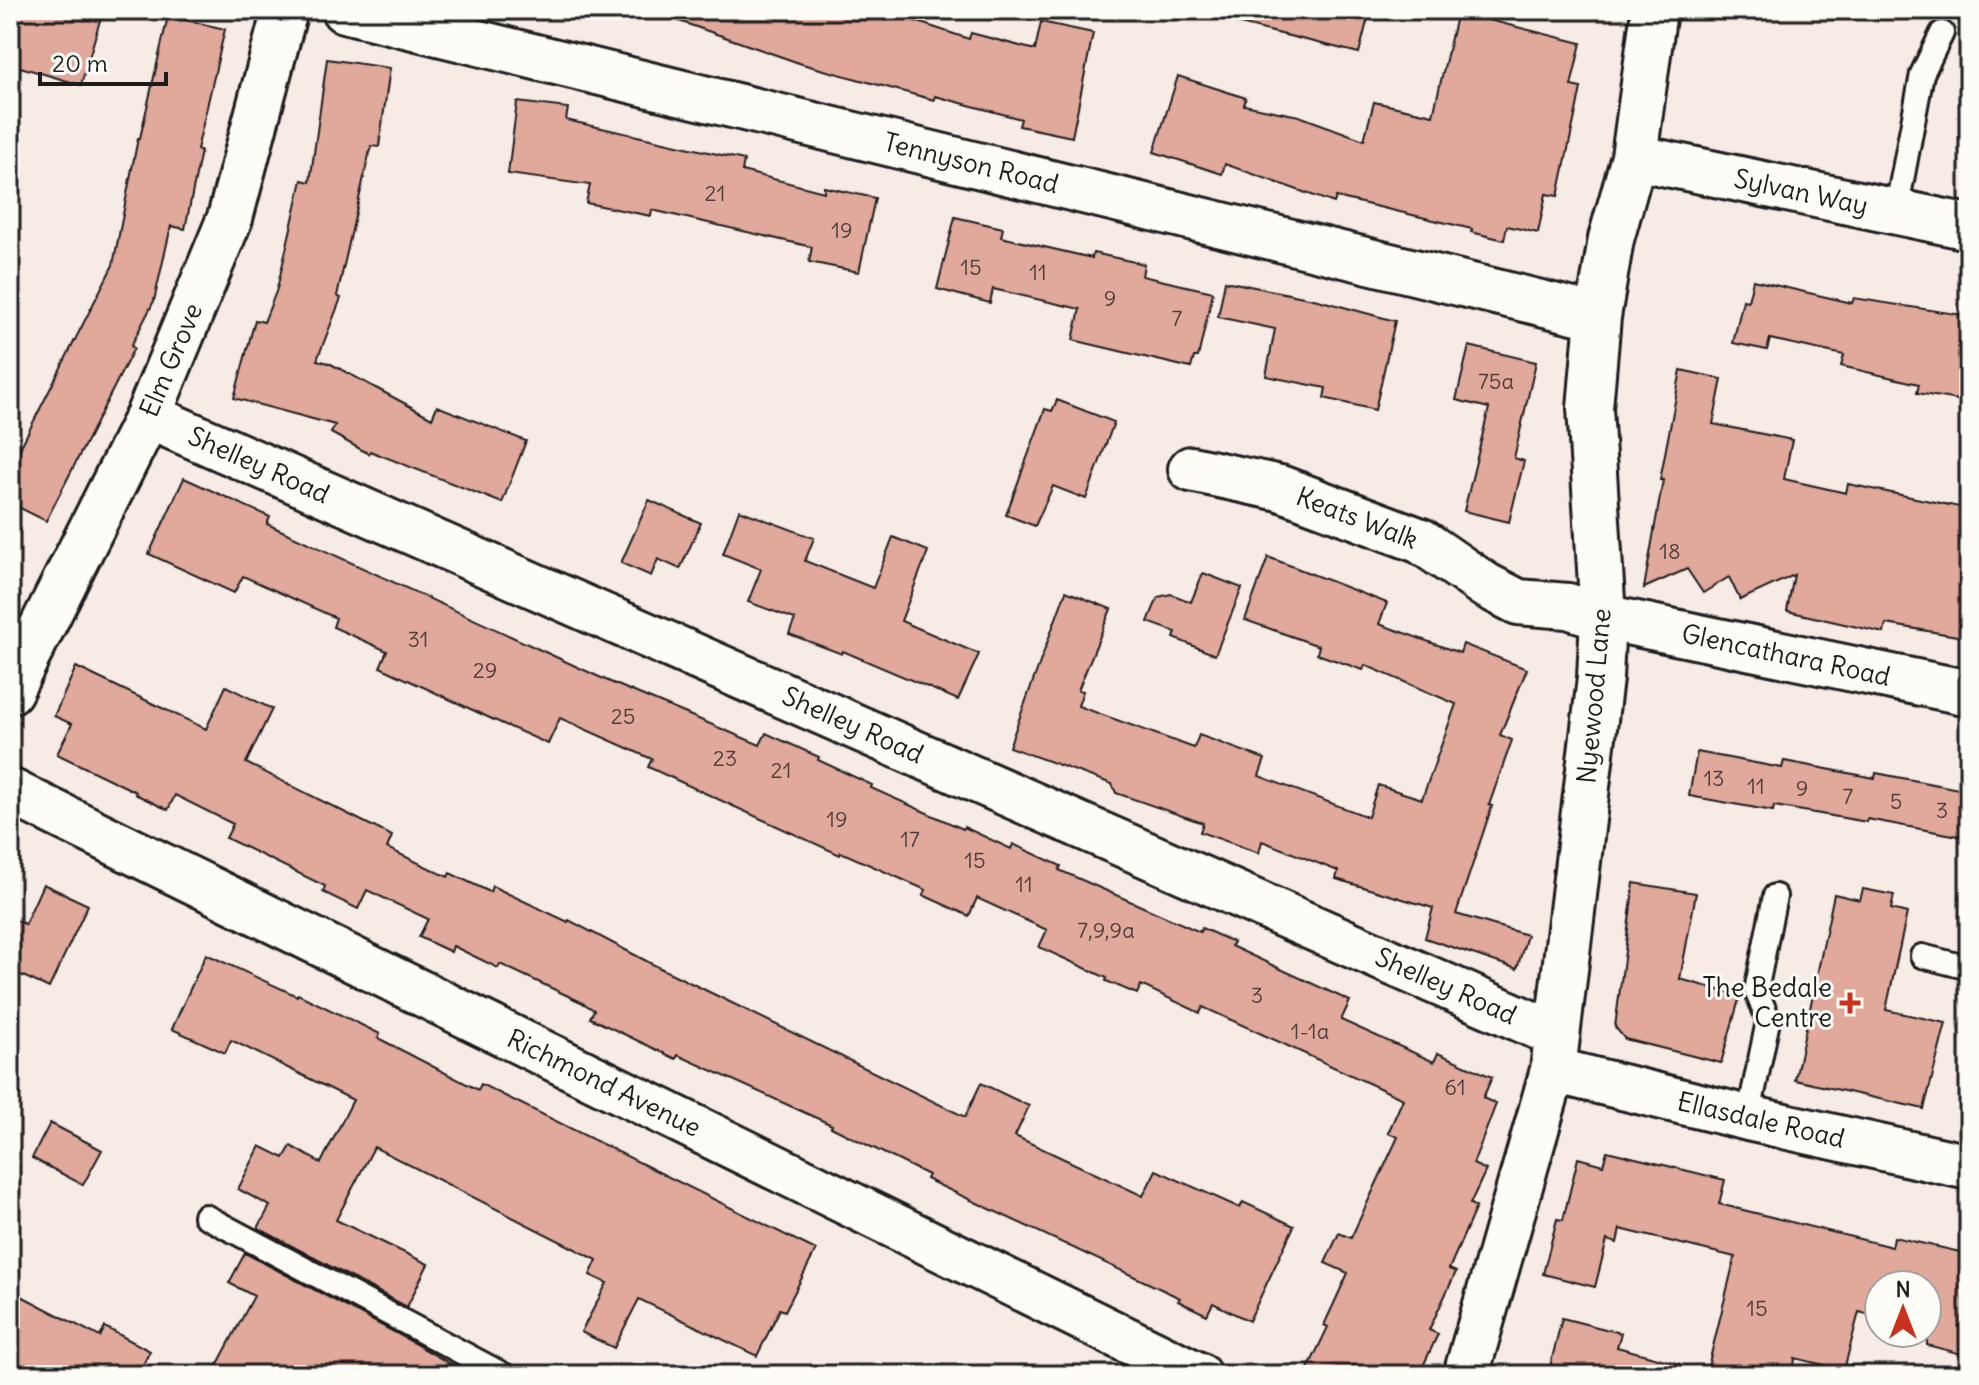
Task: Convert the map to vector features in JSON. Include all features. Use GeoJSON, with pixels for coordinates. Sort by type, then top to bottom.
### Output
{"type":"FeatureCollection","features":[{"type":"Feature","properties":{"kind":"street","name":"Elm Grove"},"geometry":{"type":"LineString","coordinates":[[10,691],[148,416],[230,218],[285,10]]}},
{"type":"Feature","properties":{"kind":"street","name":"Tennyson Road"},"geometry":{"type":"LineString","coordinates":[[344,10],[1598,317]]}},
{"type":"Feature","properties":{"kind":"street","name":"Nyewood Lane"},"geometry":{"type":"LineString","coordinates":[[1466,1375],[1555,1052],[1600,678],[1603,617],[1590,408],[1598,317],[1611,239],[1634,157],[1654,10]]}},
{"type":"Feature","properties":{"kind":"street","name":"Sylvan Way"},"geometry":{"type":"LineString","coordinates":[[1634,157],[1969,227]]}},
{"type":"Feature","properties":{"kind":"street","name":"Shelley Road"},"geometry":{"type":"LineString","coordinates":[[148,416],[1555,1052]]}},
{"type":"Feature","properties":{"kind":"street","name":"Keats Walk"},"geometry":{"type":"LineString","coordinates":[[1191,469],[1280,488],[1421,541],[1485,585],[1518,602],[1568,606],[1603,617]]}},
{"type":"Feature","properties":{"kind":"street","name":"Glencathara Road"},"geometry":{"type":"LineString","coordinates":[[1603,617],[1969,693]]}},
{"type":"Feature","properties":{"kind":"street","name":"Richmond Avenue"},"geometry":{"type":"LineString","coordinates":[[10,791],[1198,1375]]}},
{"type":"Feature","properties":{"kind":"street","name":"Ellasdale Road"},"geometry":{"type":"LineString","coordinates":[[1555,1052],[1748,1118],[1969,1167]]}},
{"type":"Feature","properties":{"kind":"lane"},"geometry":{"type":"LineString","coordinates":[[1896,212],[1922,74],[1942,33]]}},
{"type":"Feature","properties":{"kind":"lane"},"geometry":{"type":"LineString","coordinates":[[1748,1118],[1768,1018],[1756,991],[1775,896]]}},
{"type":"Feature","properties":{"kind":"lane"},"geometry":{"type":"LineString","coordinates":[[1922,956],[1969,968]]}},
{"type":"Feature","properties":{"kind":"lane"},"geometry":{"type":"LineString","coordinates":[[205,1216],[504,1375]]}},
{"type":"Feature","properties":{"kind":"building"},"geometry":{"type":"Polygon","coordinates":[[[10,10],[103,10],[81,85],[10,64],[10,10]]]}},
{"type":"Feature","properties":{"kind":"building"},"geometry":{"type":"Polygon","coordinates":[[[663,10],[871,10],[969,39],[971,33],[1035,50],[1041,22],[1093,33],[1072,137],[1019,126],[1021,119],[935,96],[934,100],[802,64],[662,15],[663,10]]]}},
{"type":"Feature","properties":{"kind":"building"},"geometry":{"type":"Polygon","coordinates":[[[1238,10],[1370,10],[1359,53],[1236,23],[1238,10]]]}},
{"type":"Feature","properties":{"kind":"building"},"geometry":{"type":"Polygon","coordinates":[[[1457,12],[1581,43],[1571,86],[1581,88],[1558,196],[1546,194],[1538,233],[1507,226],[1504,240],[1471,232],[1472,229],[1336,197],[1334,203],[1225,164],[1222,174],[1154,152],[1178,76],[1246,98],[1244,105],[1299,116],[1364,140],[1374,102],[1433,115],[1457,12]]]}},
{"type":"Feature","properties":{"kind":"building"},"geometry":{"type":"Polygon","coordinates":[[[168,16],[225,29],[197,150],[201,151],[185,229],[171,226],[154,301],[131,346],[134,348],[46,521],[10,503],[10,468],[113,265],[138,138],[168,16]]]}},
{"type":"Feature","properties":{"kind":"building"},"geometry":{"type":"Polygon","coordinates":[[[327,59],[390,68],[379,147],[371,146],[337,296],[341,298],[317,360],[329,363],[432,418],[437,406],[526,441],[502,503],[370,451],[369,454],[331,433],[335,425],[234,398],[255,320],[264,322],[277,289],[302,180],[310,182],[327,59]]]}},
{"type":"Feature","properties":{"kind":"building"},"geometry":{"type":"Polygon","coordinates":[[[517,102],[568,108],[566,120],[744,160],[742,171],[824,192],[824,187],[875,198],[859,272],[809,262],[812,247],[652,210],[651,216],[586,203],[590,185],[508,174],[517,102]]]}},
{"type":"Feature","properties":{"kind":"building"},"geometry":{"type":"Polygon","coordinates":[[[955,217],[1003,228],[1001,237],[1092,258],[1093,253],[1144,264],[1142,276],[1213,292],[1198,357],[1194,357],[1191,368],[1073,340],[1080,309],[993,289],[990,303],[937,289],[955,217]]]}},
{"type":"Feature","properties":{"kind":"building"},"geometry":{"type":"Polygon","coordinates":[[[1753,280],[1852,303],[1854,298],[1969,316],[1969,402],[1917,393],[1919,384],[1841,366],[1844,355],[1770,339],[1767,350],[1733,343],[1743,300],[1748,301],[1753,280]]]}},
{"type":"Feature","properties":{"kind":"building"},"geometry":{"type":"Polygon","coordinates":[[[1225,281],[1318,300],[1395,321],[1375,410],[1324,398],[1326,388],[1266,376],[1275,329],[1218,317],[1225,281]]]}},
{"type":"Feature","properties":{"kind":"building"},"geometry":{"type":"Polygon","coordinates":[[[1469,346],[1536,362],[1514,458],[1524,461],[1509,522],[1464,511],[1489,408],[1456,400],[1469,346]]]}},
{"type":"Feature","properties":{"kind":"building"},"geometry":{"type":"Polygon","coordinates":[[[1681,370],[1722,379],[1713,424],[1792,440],[1784,479],[1846,493],[1848,484],[1969,509],[1969,638],[1886,624],[1884,633],[1787,611],[1794,575],[1740,600],[1729,577],[1703,593],[1687,569],[1644,588],[1681,370]]]}},
{"type":"Feature","properties":{"kind":"building"},"geometry":{"type":"Polygon","coordinates":[[[1057,400],[1114,422],[1086,499],[1053,486],[1035,526],[1006,515],[1045,409],[1052,411],[1057,400]]]}},
{"type":"Feature","properties":{"kind":"building"},"geometry":{"type":"Polygon","coordinates":[[[184,478],[270,517],[267,524],[608,681],[760,745],[766,733],[819,757],[818,760],[872,785],[871,788],[1011,849],[1013,844],[1061,866],[1059,870],[1200,932],[1202,928],[1233,942],[1231,946],[1350,1001],[1341,1020],[1434,1062],[1438,1053],[1492,1077],[1483,1098],[1496,1104],[1473,1164],[1486,1170],[1470,1204],[1476,1207],[1449,1269],[1456,1272],[1429,1330],[1438,1334],[1419,1375],[1305,1375],[1328,1327],[1324,1325],[1348,1273],[1325,1263],[1339,1233],[1351,1238],[1398,1137],[1388,1133],[1403,1099],[1203,1007],[1200,1013],[1141,985],[1137,994],[1106,981],[1107,978],[1039,947],[1047,930],[977,898],[969,916],[923,895],[926,890],[841,852],[840,855],[648,767],[652,759],[560,718],[548,744],[492,719],[380,667],[387,651],[333,627],[336,618],[243,576],[234,593],[149,554],[184,478]]]}},
{"type":"Feature","properties":{"kind":"building"},"geometry":{"type":"Polygon","coordinates":[[[649,500],[701,523],[680,569],[658,559],[651,576],[621,563],[649,500]]]}},
{"type":"Feature","properties":{"kind":"building"},"geometry":{"type":"Polygon","coordinates":[[[739,510],[814,538],[805,561],[873,588],[893,537],[928,551],[901,621],[979,654],[958,700],[843,651],[842,654],[789,634],[795,619],[748,602],[761,569],[723,554],[739,510]]]}},
{"type":"Feature","properties":{"kind":"building"},"geometry":{"type":"Polygon","coordinates":[[[1268,557],[1387,603],[1379,624],[1460,653],[1463,644],[1527,669],[1500,735],[1512,740],[1456,914],[1527,935],[1517,969],[1425,938],[1433,908],[1336,879],[1338,871],[1262,841],[1259,853],[1200,832],[1203,823],[1116,793],[1112,784],[1009,747],[1066,591],[1111,609],[1078,690],[1083,691],[1078,706],[1194,748],[1199,735],[1265,759],[1259,776],[1368,817],[1378,785],[1422,799],[1456,704],[1365,665],[1363,670],[1317,654],[1319,646],[1245,620],[1268,557]]]}},
{"type":"Feature","properties":{"kind":"building"},"geometry":{"type":"Polygon","coordinates":[[[1203,573],[1242,588],[1215,655],[1174,638],[1176,632],[1148,622],[1158,597],[1171,594],[1191,602],[1203,573]]]}},
{"type":"Feature","properties":{"kind":"building"},"geometry":{"type":"Polygon","coordinates":[[[76,667],[206,729],[226,686],[272,709],[246,763],[392,836],[387,848],[448,877],[450,873],[490,892],[492,886],[569,920],[652,964],[965,1117],[981,1083],[1029,1106],[1015,1136],[1143,1196],[1156,1170],[1240,1208],[1243,1202],[1294,1226],[1249,1321],[1213,1303],[1207,1315],[1178,1301],[1180,1298],[926,1179],[928,1175],[832,1125],[678,1055],[676,1059],[590,1018],[594,1010],[581,1002],[500,964],[498,968],[453,946],[451,952],[419,937],[428,919],[367,890],[358,909],[323,892],[325,886],[226,838],[233,824],[175,795],[168,810],[57,754],[72,724],[54,716],[76,667]]]}},
{"type":"Feature","properties":{"kind":"building"},"geometry":{"type":"Polygon","coordinates":[[[1697,752],[1782,768],[1784,761],[1875,778],[1876,773],[1969,791],[1969,838],[1867,819],[1867,822],[1774,806],[1773,811],[1689,796],[1697,752]]]}},
{"type":"Feature","properties":{"kind":"building"},"geometry":{"type":"Polygon","coordinates":[[[1634,883],[1696,893],[1680,979],[1740,996],[1721,1063],[1625,1039],[1615,1027],[1634,883]]]}},
{"type":"Feature","properties":{"kind":"building"},"geometry":{"type":"Polygon","coordinates":[[[43,884],[88,905],[49,988],[10,970],[10,918],[25,924],[43,884]]]}},
{"type":"Feature","properties":{"kind":"building","name":"The Bedale Centre"},"geometry":{"type":"Polygon","coordinates":[[[1863,889],[1894,895],[1891,909],[1907,913],[1886,1010],[1946,1023],[1924,1109],[1795,1080],[1834,894],[1860,900],[1863,889]]]}},
{"type":"Feature","properties":{"kind":"building"},"geometry":{"type":"Polygon","coordinates":[[[206,954],[298,994],[380,1034],[378,1038],[478,1090],[481,1084],[816,1250],[785,1311],[780,1309],[757,1356],[639,1299],[614,1348],[581,1332],[607,1283],[590,1275],[597,1260],[374,1147],[336,1220],[428,1264],[407,1307],[258,1228],[270,1206],[238,1189],[260,1146],[284,1158],[291,1146],[321,1163],[353,1100],[231,1040],[225,1053],[172,1029],[206,954]]]}},
{"type":"Feature","properties":{"kind":"building"},"geometry":{"type":"Polygon","coordinates":[[[50,1123],[102,1150],[83,1185],[32,1158],[50,1123]]]}},
{"type":"Feature","properties":{"kind":"building"},"geometry":{"type":"Polygon","coordinates":[[[1607,1151],[1725,1180],[1719,1204],[1892,1247],[1894,1237],[1969,1254],[1969,1356],[1942,1349],[1943,1269],[1863,1269],[1863,1313],[1859,1312],[1844,1370],[1795,1358],[1793,1375],[1706,1375],[1735,1257],[1620,1229],[1617,1243],[1607,1240],[1595,1287],[1543,1274],[1557,1219],[1563,1220],[1578,1158],[1603,1165],[1607,1151]]]}},
{"type":"Feature","properties":{"kind":"building"},"geometry":{"type":"Polygon","coordinates":[[[245,1253],[470,1375],[212,1375],[254,1296],[229,1283],[245,1253]]]}},
{"type":"Feature","properties":{"kind":"building"},"geometry":{"type":"Polygon","coordinates":[[[10,1290],[100,1337],[105,1327],[150,1351],[138,1375],[10,1375],[10,1290]]]}},
{"type":"Feature","properties":{"kind":"building"},"geometry":{"type":"Polygon","coordinates":[[[1562,1318],[1621,1333],[1617,1347],[1680,1364],[1679,1375],[1548,1375],[1562,1318]]]}},
{"type":"Feature","properties":{"kind":"place","name":"The Bedale Centre"},"geometry":{"type":"Point","coordinates":[1850,1003]}}]}
